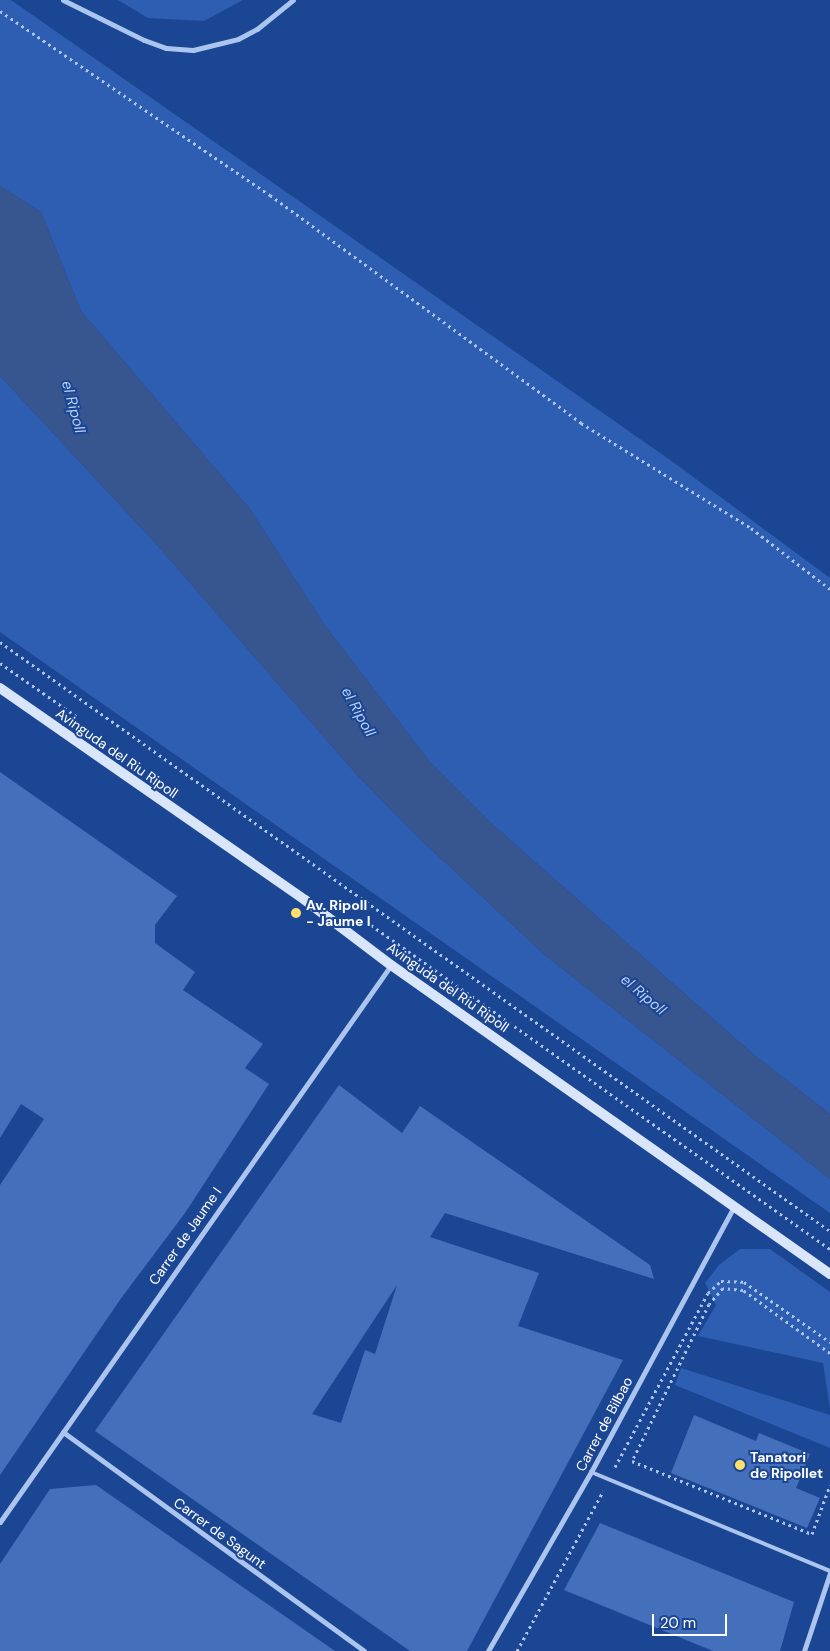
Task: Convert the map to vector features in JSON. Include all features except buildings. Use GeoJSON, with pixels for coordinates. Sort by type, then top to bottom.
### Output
{"type":"FeatureCollection","features":[{"type":"Feature","properties":{"kind":"street"},"geometry":{"type":"LineString","coordinates":[[63,0],[144,40],[166,48],[193,50],[244,36],[277,16],[293,0]]}},
{"type":"Feature","properties":{"kind":"street","name":"Avinguda del Riu Ripoll"},"geometry":{"type":"LineString","coordinates":[[0,688],[305,900],[391,965],[830,1274]]}},
{"type":"Feature","properties":{"kind":"street","name":"Carrer de Jaume I"},"geometry":{"type":"LineString","coordinates":[[0,1522],[391,965]]}},
{"type":"Feature","properties":{"kind":"street","name":"Carrer de Bilbao"},"geometry":{"type":"LineString","coordinates":[[488,1651],[591,1472],[734,1206]]}},
{"type":"Feature","properties":{"kind":"street","name":"Carrer de Sagunt"},"geometry":{"type":"LineString","coordinates":[[63,1432],[364,1651]]}},
{"type":"Feature","properties":{"kind":"street"},"geometry":{"type":"LineString","coordinates":[[804,1651],[830,1572]]}},
{"type":"Feature","properties":{"kind":"lane"},"geometry":{"type":"LineString","coordinates":[[591,1472],[830,1572]]}},
{"type":"Feature","properties":{"kind":"path"},"geometry":{"type":"LineString","coordinates":[[0,11],[270,195],[580,423],[751,528],[830,589]]}},
{"type":"Feature","properties":{"kind":"path"},"geometry":{"type":"LineString","coordinates":[[0,642],[830,1231]]}},
{"type":"Feature","properties":{"kind":"path"},"geometry":{"type":"LineString","coordinates":[[0,663],[81,720]]}},
{"type":"Feature","properties":{"kind":"path"},"geometry":{"type":"LineString","coordinates":[[363,919],[830,1249]]}},
{"type":"Feature","properties":{"kind":"path"},"geometry":{"type":"LineString","coordinates":[[517,1651],[708,1293],[721,1281],[744,1282],[830,1342]]}},
{"type":"Feature","properties":{"kind":"path"},"geometry":{"type":"LineString","coordinates":[[830,1353],[743,1290],[723,1288],[709,1304],[632,1461],[812,1534],[830,1484]]}},
{"type":"Feature","properties":{"kind":"shaded area"},"geometry":{"type":"Polygon","coordinates":[[[0,0],[11,0],[673,462],[830,578],[830,1114],[753,1054],[492,824],[430,762],[326,627],[250,509],[81,311],[41,212],[0,186],[0,0]]]}},
{"type":"Feature","properties":{"kind":"shaded area"},"geometry":{"type":"Polygon","coordinates":[[[118,0],[243,0],[204,21],[148,18],[118,0]]]}},
{"type":"Feature","properties":{"kind":"shaded area"},"geometry":{"type":"Polygon","coordinates":[[[0,376],[158,546],[357,775],[422,841],[546,956],[830,1179],[830,1213],[0,632],[0,376]]]}},
{"type":"Feature","properties":{"kind":"shaded area"},"geometry":{"type":"Polygon","coordinates":[[[740,1249],[770,1249],[830,1292],[830,1409],[823,1363],[698,1336],[716,1305],[705,1283],[719,1265],[740,1249]]]}},
{"type":"Feature","properties":{"kind":"shaded area"},"geometry":{"type":"Polygon","coordinates":[[[681,1368],[830,1415],[830,1448],[675,1385],[681,1368]]]}},
{"type":"Feature","properties":{"kind":"water","name":"el Ripoll"},"geometry":{"type":"Polygon","coordinates":[[[0,186],[41,212],[81,311],[250,509],[326,627],[430,762],[492,824],[753,1054],[830,1114],[830,1179],[546,956],[422,841],[357,775],[158,546],[0,376],[0,186]]]}},
{"type":"Feature","properties":{"kind":"place","name":"Av. Ripoll - Jaume I"},"geometry":{"type":"Point","coordinates":[296,913]}},
{"type":"Feature","properties":{"kind":"place","name":"Tanatori de Ripollet"},"geometry":{"type":"Point","coordinates":[740,1465]}}]}
